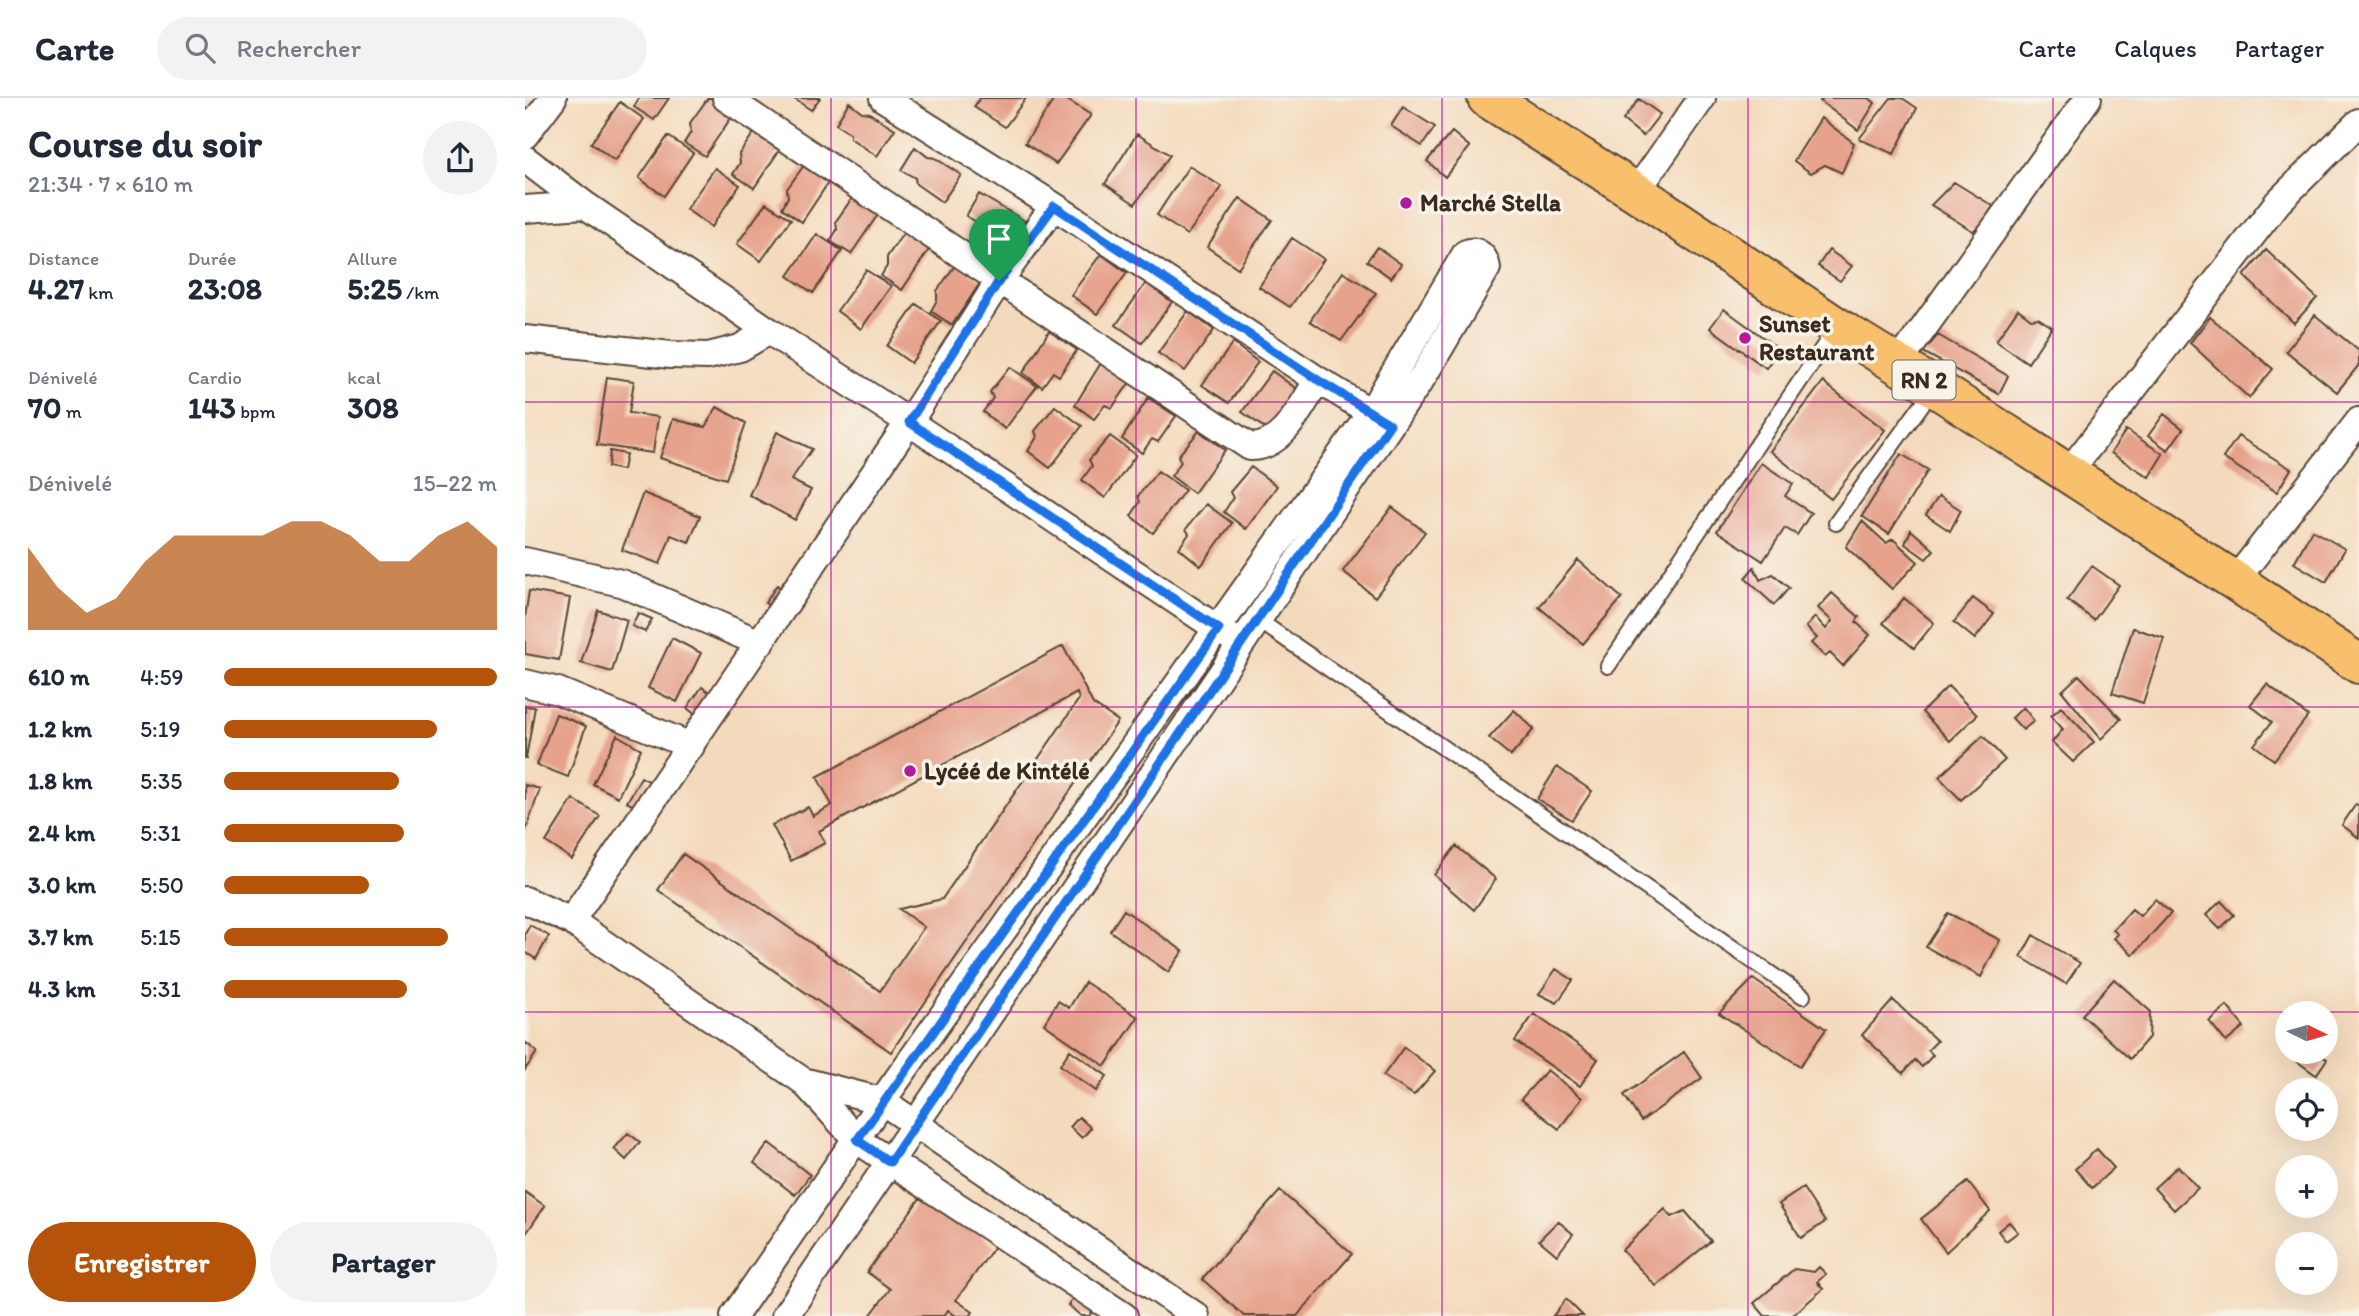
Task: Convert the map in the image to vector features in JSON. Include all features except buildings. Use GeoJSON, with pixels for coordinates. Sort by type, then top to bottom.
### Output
{"type":"FeatureCollection","features":[{"type":"Feature","properties":{"kind":"highway","name":"RN 2"},"geometry":{"type":"LineString","coordinates":[[1487,98],[1636,192],[1837,327],[2068,473],[2359,664]]}},
{"type":"Feature","properties":{"kind":"street"},"geometry":{"type":"LineString","coordinates":[[525,135],[553,98]]}},
{"type":"Feature","properties":{"kind":"street"},"geometry":{"type":"LineString","coordinates":[[726,98],[1251,447],[1263,448],[1280,436],[1318,380]]}},
{"type":"Feature","properties":{"kind":"street"},"geometry":{"type":"LineString","coordinates":[[883,98],[1381,418]]}},
{"type":"Feature","properties":{"kind":"street"},"geometry":{"type":"LineString","coordinates":[[1636,192],[1702,98]]}},
{"type":"Feature","properties":{"kind":"street"},"geometry":{"type":"LineString","coordinates":[[1898,365],[2088,98]]}},
{"type":"Feature","properties":{"kind":"street"},"geometry":{"type":"LineString","coordinates":[[2068,473],[2277,202],[2359,122]]}},
{"type":"Feature","properties":{"kind":"street"},"geometry":{"type":"LineString","coordinates":[[525,159],[585,205],[769,331],[1241,646]]}},
{"type":"Feature","properties":{"kind":"street"},"geometry":{"type":"LineString","coordinates":[[525,209],[585,205]]}},
{"type":"Feature","properties":{"kind":"street"},"geometry":{"type":"LineString","coordinates":[[571,921],[909,422],[999,281],[1054,206]]}},
{"type":"Feature","properties":{"kind":"street"},"geometry":{"type":"LineString","coordinates":[[734,1316],[883,1101],[1219,629],[1381,418],[1424,375],[1487,268],[1480,254],[1471,251],[1466,253],[1381,418],[1241,646],[785,1316]]}},
{"type":"Feature","properties":{"kind":"street"},"geometry":{"type":"LineString","coordinates":[[525,339],[671,355],[708,356],[740,348],[769,331]]}},
{"type":"Feature","properties":{"kind":"street"},"geometry":{"type":"LineString","coordinates":[[2235,581],[2359,421]]}},
{"type":"Feature","properties":{"kind":"street"},"geometry":{"type":"LineString","coordinates":[[525,561],[621,583],[760,643]]}},
{"type":"Feature","properties":{"kind":"street"},"geometry":{"type":"LineString","coordinates":[[525,683],[558,691],[691,746]]}},
{"type":"Feature","properties":{"kind":"street"},"geometry":{"type":"LineString","coordinates":[[525,900],[571,921],[803,1081],[857,1140],[1124,1316]]}},
{"type":"Feature","properties":{"kind":"street"},"geometry":{"type":"LineString","coordinates":[[803,1081],[883,1101],[1196,1316]]}},
{"type":"Feature","properties":{"kind":"lane"},"geometry":{"type":"LineString","coordinates":[[1608,666],[1837,327]]}},
{"type":"Feature","properties":{"kind":"lane"},"geometry":{"type":"LineString","coordinates":[[1836,523],[1934,387]]}},
{"type":"Feature","properties":{"kind":"lane"},"geometry":{"type":"LineString","coordinates":[[1258,620],[1803,996]]}},
{"type":"Feature","properties":{"kind":"place","name":"Marché Stella"},"geometry":{"type":"Point","coordinates":[1406,203]}},
{"type":"Feature","properties":{"kind":"place","name":"Sunset Restaurant"},"geometry":{"type":"Point","coordinates":[1745,338]}},
{"type":"Feature","properties":{"kind":"place","name":"Lycéé de Kintélé"},"geometry":{"type":"Point","coordinates":[910,771]}},
{"type":"Feature","properties":{"kind":"route"},"geometry":{"type":"LineString","coordinates":[[1054,206],[1318,380],[1390,424],[890,1162],[857,1140],[1219,629],[909,422],[999,281],[1054,206]]}}]}
